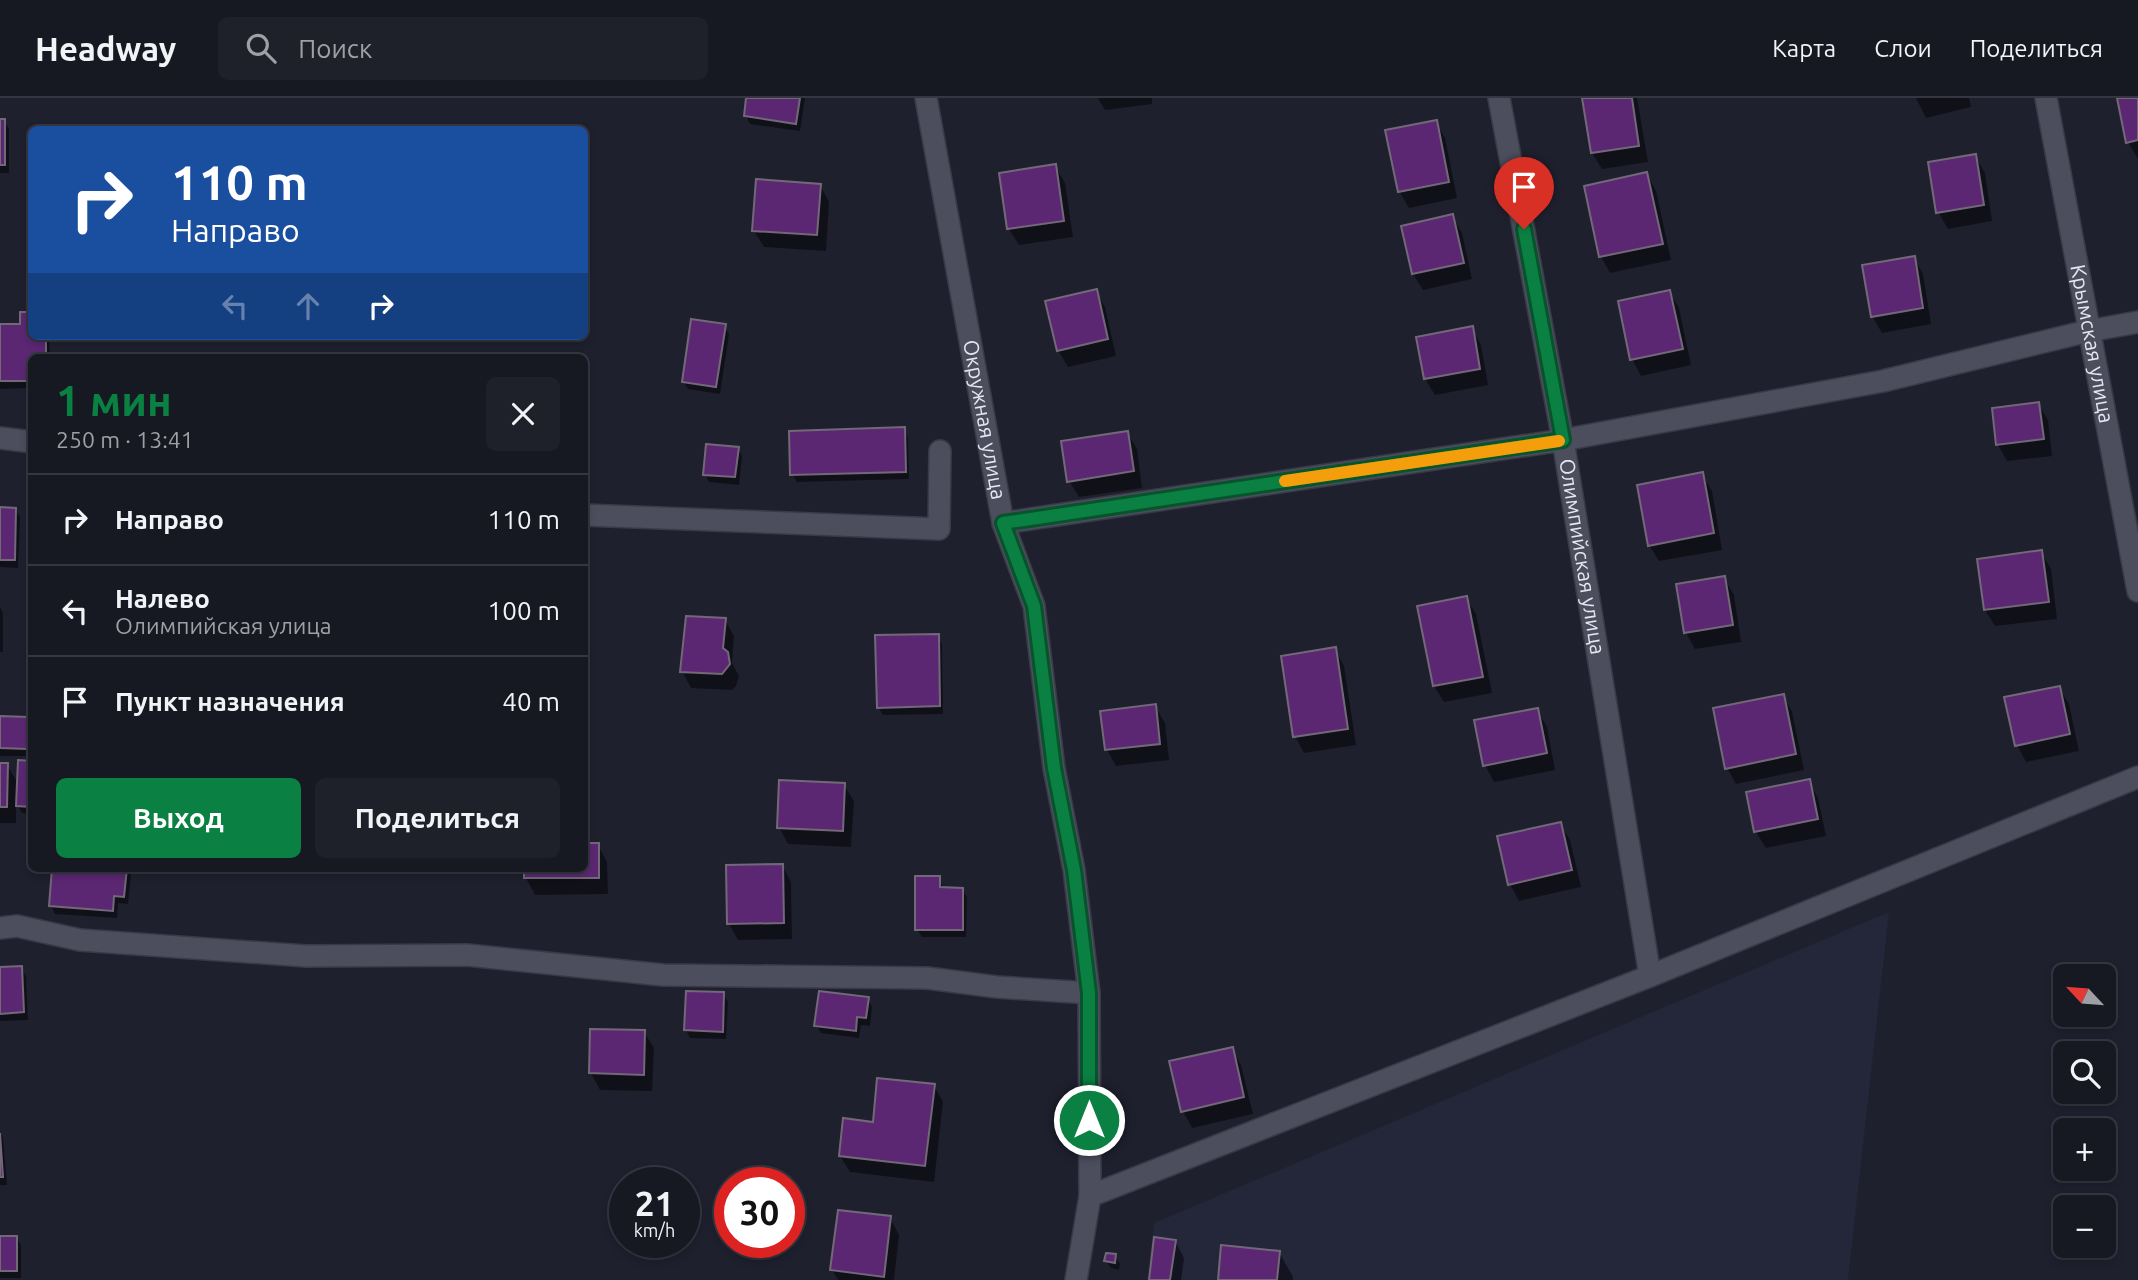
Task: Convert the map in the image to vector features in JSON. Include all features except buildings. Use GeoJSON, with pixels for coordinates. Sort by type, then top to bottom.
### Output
{"type":"FeatureCollection","features":[{"type":"Feature","properties":{"kind":"street","name":"Окружная улица"},"geometry":{"type":"LineString","coordinates":[[926,98],[1003,523],[1034,606],[1054,768],[1074,870],[1089,993],[1090,1196],[1076,1280]]}},
{"type":"Feature","properties":{"kind":"street","name":"Олимпийская улица"},"geometry":{"type":"LineString","coordinates":[[1499,98],[1563,440],[1650,975]]}},
{"type":"Feature","properties":{"kind":"street","name":"Крымская улица"},"geometry":{"type":"LineString","coordinates":[[2046,98],[2138,591]]}},
{"type":"Feature","properties":{"kind":"street"},"geometry":{"type":"LineString","coordinates":[[1003,523],[1563,440],[1883,381],[2088,331],[2138,323]]}},
{"type":"Feature","properties":{"kind":"street"},"geometry":{"type":"LineString","coordinates":[[0,438],[28,442]]}},
{"type":"Feature","properties":{"kind":"street"},"geometry":{"type":"LineString","coordinates":[[588,515],[939,528],[940,452]]}},
{"type":"Feature","properties":{"kind":"street"},"geometry":{"type":"LineString","coordinates":[[1090,1196],[1650,975],[2138,777]]}},
{"type":"Feature","properties":{"kind":"street"},"geometry":{"type":"LineString","coordinates":[[0,928],[17,926],[80,940],[306,956],[467,955],[663,975],[927,978],[997,988],[1089,993]]}},
{"type":"Feature","properties":{"kind":"shaded area"},"geometry":{"type":"Polygon","coordinates":[[[1889,912],[1848,1280],[1147,1280],[1154,1223],[1889,912]]]}},
{"type":"Feature","properties":{"kind":"slow traffic"},"geometry":{"type":"LineString","coordinates":[[1285,481],[1559,441]]}},
{"type":"Feature","properties":{"kind":"route"},"geometry":{"type":"LineString","coordinates":[[1089,1120],[1089,993],[1074,870],[1054,768],[1034,606],[1003,523],[1563,440],[1524,229]]}}]}
